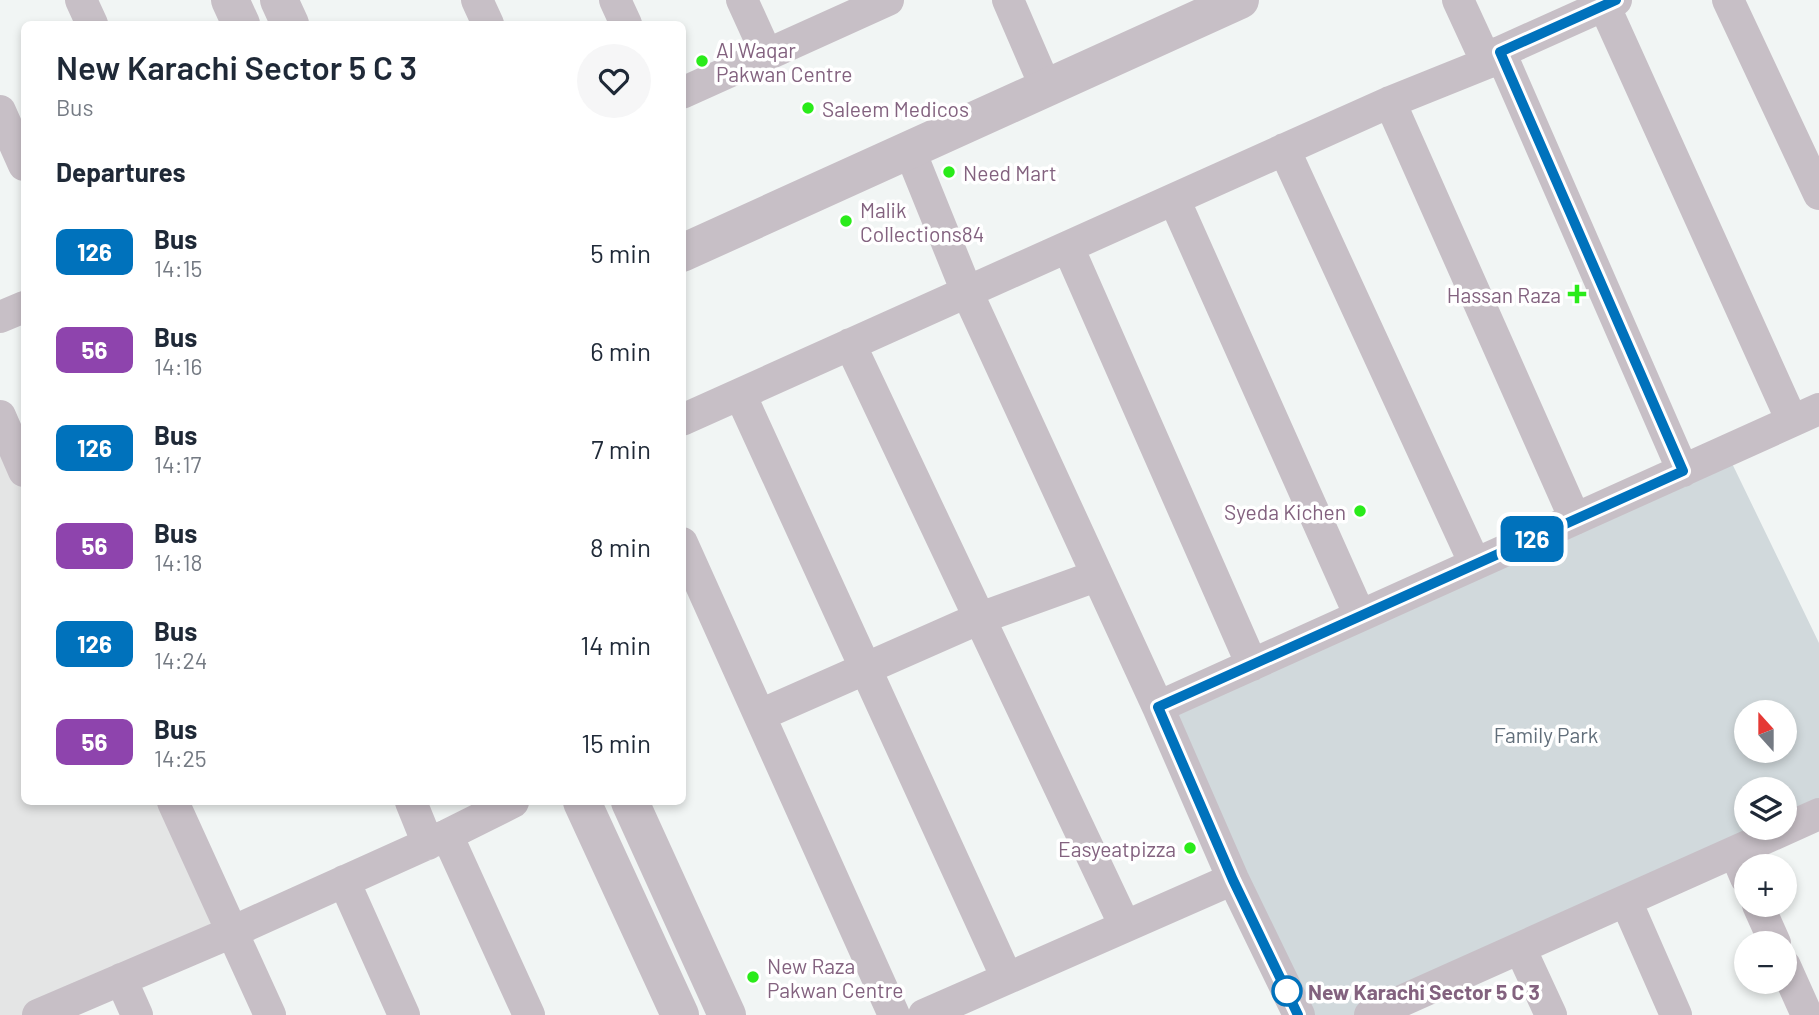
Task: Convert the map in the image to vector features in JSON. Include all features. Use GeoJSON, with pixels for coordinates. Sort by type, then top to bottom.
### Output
{"type":"FeatureCollection","features":[{"type":"Feature","properties":{"kind":"street"},"geometry":{"type":"LineString","coordinates":[[81,0],[91,21]]}},
{"type":"Feature","properties":{"kind":"street"},"geometry":{"type":"LineString","coordinates":[[230,0],[240,21]]}},
{"type":"Feature","properties":{"kind":"street"},"geometry":{"type":"LineString","coordinates":[[279,0],[289,21]]}},
{"type":"Feature","properties":{"kind":"street"},"geometry":{"type":"LineString","coordinates":[[477,0],[487,21]]}},
{"type":"Feature","properties":{"kind":"street"},"geometry":{"type":"LineString","coordinates":[[615,0],[625,21]]}},
{"type":"Feature","properties":{"kind":"street"},"geometry":{"type":"LineString","coordinates":[[742,0],[767,55]]}},
{"type":"Feature","properties":{"kind":"street"},"geometry":{"type":"LineString","coordinates":[[1007,0],[1046,88]]}},
{"type":"Feature","properties":{"kind":"street"},"geometry":{"type":"LineString","coordinates":[[686,251],[1240,0]]}},
{"type":"Feature","properties":{"kind":"street"},"geometry":{"type":"LineString","coordinates":[[1458,0],[1493,58],[1683,471]]}},
{"type":"Feature","properties":{"kind":"street"},"geometry":{"type":"LineString","coordinates":[[1728,0],[1819,194]]}},
{"type":"Feature","properties":{"kind":"street"},"geometry":{"type":"LineString","coordinates":[[686,91],[879,2]]}},
{"type":"Feature","properties":{"kind":"street"},"geometry":{"type":"LineString","coordinates":[[686,418],[1493,58],[1610,3],[1805,415],[1158,707]]}},
{"type":"Feature","properties":{"kind":"street"},"geometry":{"type":"LineString","coordinates":[[1390,102],[1575,519]]}},
{"type":"Feature","properties":{"kind":"street"},"geometry":{"type":"LineString","coordinates":[[0,111],[21,158]]}},
{"type":"Feature","properties":{"kind":"street"},"geometry":{"type":"LineString","coordinates":[[1284,149],[1475,564]]}},
{"type":"Feature","properties":{"kind":"street"},"geometry":{"type":"LineString","coordinates":[[910,151],[967,292],[1158,707],[1233,880],[1298,1015]]}},
{"type":"Feature","properties":{"kind":"street"},"geometry":{"type":"LineString","coordinates":[[1174,199],[1360,616]]}},
{"type":"Feature","properties":{"kind":"street"},"geometry":{"type":"LineString","coordinates":[[1068,247],[1252,665]]}},
{"type":"Feature","properties":{"kind":"street"},"geometry":{"type":"LineString","coordinates":[[0,317],[21,308]]}},
{"type":"Feature","properties":{"kind":"street"},"geometry":{"type":"LineString","coordinates":[[850,344],[1125,926]]}},
{"type":"Feature","properties":{"kind":"street"},"geometry":{"type":"LineString","coordinates":[[740,394],[1007,978]]}},
{"type":"Feature","properties":{"kind":"street"},"geometry":{"type":"LineString","coordinates":[[0,416],[21,464]]}},
{"type":"Feature","properties":{"kind":"street"},"geometry":{"type":"LineString","coordinates":[[686,551],[894,1015]]}},
{"type":"Feature","properties":{"kind":"street"},"geometry":{"type":"LineString","coordinates":[[760,715],[980,618],[1096,576]]}},
{"type":"Feature","properties":{"kind":"street"},"geometry":{"type":"LineString","coordinates":[[174,805],[270,1015]]}},
{"type":"Feature","properties":{"kind":"street"},"geometry":{"type":"LineString","coordinates":[[413,805],[438,840],[529,1015]]}},
{"type":"Feature","properties":{"kind":"street"},"geometry":{"type":"LineString","coordinates":[[38,1015],[438,840],[507,805]]}},
{"type":"Feature","properties":{"kind":"street"},"geometry":{"type":"LineString","coordinates":[[583,805],[680,1015]]}},
{"type":"Feature","properties":{"kind":"street"},"geometry":{"type":"LineString","coordinates":[[631,805],[727,1015]]}},
{"type":"Feature","properties":{"kind":"street"},"geometry":{"type":"LineString","coordinates":[[1758,854],[1819,814]]}},
{"type":"Feature","properties":{"kind":"street"},"geometry":{"type":"LineString","coordinates":[[1370,1015],[1413,1006],[1520,948],[1626,901],[1734,867]]}},
{"type":"Feature","properties":{"kind":"street"},"geometry":{"type":"LineString","coordinates":[[925,1015],[1233,880]]}},
{"type":"Feature","properties":{"kind":"street"},"geometry":{"type":"LineString","coordinates":[[344,881],[404,1015]]}},
{"type":"Feature","properties":{"kind":"street"},"geometry":{"type":"LineString","coordinates":[[1626,901],[1676,1015]]}},
{"type":"Feature","properties":{"kind":"street"},"geometry":{"type":"LineString","coordinates":[[1520,948],[1550,1015]]}},
{"type":"Feature","properties":{"kind":"street"},"geometry":{"type":"LineString","coordinates":[[121,979],[137,1015]]}},
{"type":"Feature","properties":{"kind":"street"},"geometry":{"type":"LineString","coordinates":[[1797,993],[1807,1015]]}},
{"type":"Feature","properties":{"kind":"shaded area"},"geometry":{"type":"Polygon","coordinates":[[[0,422],[21,469],[21,805],[173,805],[231,931],[37,1015],[0,1015],[0,422]]]}},
{"type":"Feature","properties":{"kind":"green space","name":"Family Park"},"geometry":{"type":"Polygon","coordinates":[[[1726,451],[1819,643],[1819,815],[1797,825],[1797,777],[1734,777],[1734,840],[1763,840],[1370,1015],[1299,1015],[1158,707],[1726,451]]]}},
{"type":"Feature","properties":{"kind":"bus line","name":"126"},"geometry":{"type":"LineString","coordinates":[[1298,1015],[1233,880],[1158,707],[1683,471],[1500,52],[1616,0]]}},
{"type":"Feature","properties":{"kind":"place","name":"Al Waqar Pakwan Centre"},"geometry":{"type":"Point","coordinates":[702,61]}},
{"type":"Feature","properties":{"kind":"place","name":"Saleem Medicos"},"geometry":{"type":"Point","coordinates":[808,108]}},
{"type":"Feature","properties":{"kind":"place","name":"Need Mart"},"geometry":{"type":"Point","coordinates":[949,172]}},
{"type":"Feature","properties":{"kind":"place","name":"Malik Collections84"},"geometry":{"type":"Point","coordinates":[846,221]}},
{"type":"Feature","properties":{"kind":"place","name":"Hassan Raza"},"geometry":{"type":"Point","coordinates":[1577,294]}},
{"type":"Feature","properties":{"kind":"place","name":"Syeda Kichen"},"geometry":{"type":"Point","coordinates":[1360,511]}},
{"type":"Feature","properties":{"kind":"place","name":"Easyeatpizza"},"geometry":{"type":"Point","coordinates":[1190,848]}},
{"type":"Feature","properties":{"kind":"place","name":"New Raza Pakwan Centre"},"geometry":{"type":"Point","coordinates":[753,977]}},
{"type":"Feature","properties":{"kind":"place","name":"New Karachi Sector 5 C 3"},"geometry":{"type":"Point","coordinates":[1287,991]}}]}
